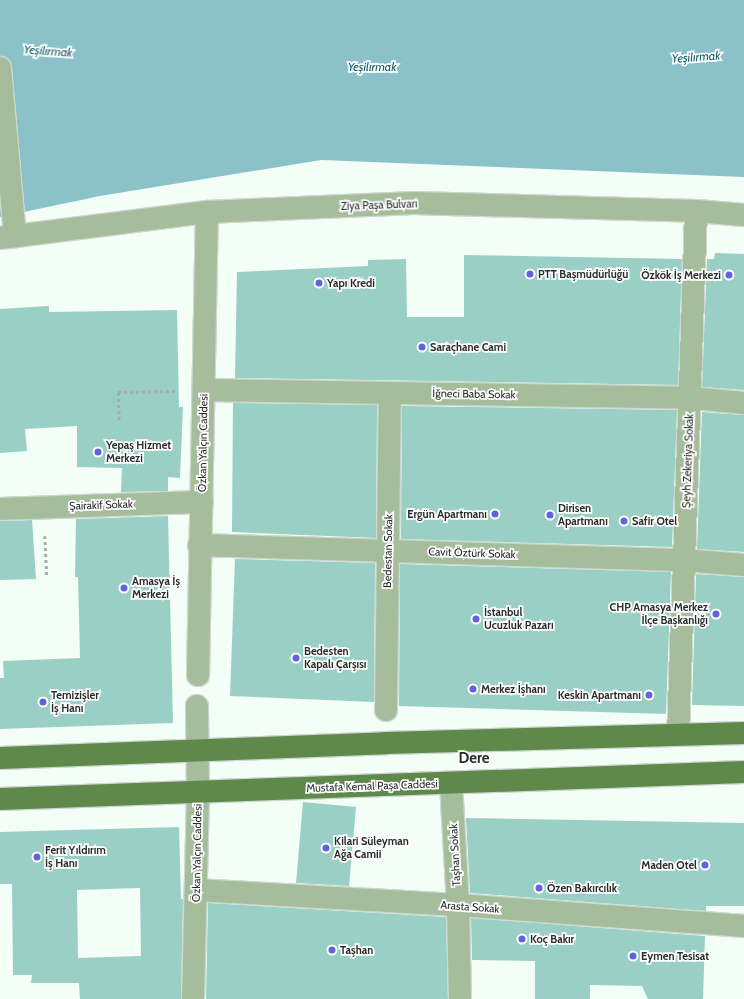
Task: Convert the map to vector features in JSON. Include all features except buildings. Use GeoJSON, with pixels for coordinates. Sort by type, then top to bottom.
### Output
{"type":"FeatureCollection","features":[{"type":"Feature","properties":{"kind":"main road"},"geometry":{"type":"LineString","coordinates":[[0,758],[386,743],[744,733]]}},
{"type":"Feature","properties":{"kind":"main road","name":"Mustafa Kemal Paşa Caddesi"},"geometry":{"type":"LineString","coordinates":[[0,799],[744,772]]}},
{"type":"Feature","properties":{"kind":"street"},"geometry":{"type":"LineString","coordinates":[[0,68],[5,237]]}},
{"type":"Feature","properties":{"kind":"street","name":"Ziya Paşa Bulvarı"},"geometry":{"type":"LineString","coordinates":[[5,237],[207,212],[414,203],[696,211],[744,215]]}},
{"type":"Feature","properties":{"kind":"street","name":"Şeyh Zekeriya Sokak"},"geometry":{"type":"LineString","coordinates":[[678,735],[691,398],[696,211]]}},
{"type":"Feature","properties":{"kind":"street","name":"Özkan Yalçın Caddesi"},"geometry":{"type":"LineString","coordinates":[[198,675],[199,545],[202,502],[207,212]]}},
{"type":"Feature","properties":{"kind":"street","name":"İğneci Baba Sokak"},"geometry":{"type":"LineString","coordinates":[[204,390],[691,398],[744,403]]}},
{"type":"Feature","properties":{"kind":"street","name":"Bedestan Sokak"},"geometry":{"type":"LineString","coordinates":[[386,710],[390,393]]}},
{"type":"Feature","properties":{"kind":"street","name":"Şairakif Sokak"},"geometry":{"type":"LineString","coordinates":[[0,509],[202,502]]}},
{"type":"Feature","properties":{"kind":"street","name":"Cavit Öztürk Sokak"},"geometry":{"type":"LineString","coordinates":[[199,545],[684,560],[744,565]]}},
{"type":"Feature","properties":{"kind":"street","name":"Özkan Yalçın Caddesi"},"geometry":{"type":"LineString","coordinates":[[193,999],[198,792],[197,706]]}},
{"type":"Feature","properties":{"kind":"street","name":"Taşhan Sokak"},"geometry":{"type":"LineString","coordinates":[[451,783],[458,906],[460,999]]}},
{"type":"Feature","properties":{"kind":"street","name":"Arasta Sokak"},"geometry":{"type":"LineString","coordinates":[[196,890],[458,906],[744,926]]}},
{"type":"Feature","properties":{"kind":"path"},"geometry":{"type":"LineString","coordinates":[[119,420],[118,392],[204,390]]}},
{"type":"Feature","properties":{"kind":"path"},"geometry":{"type":"LineString","coordinates":[[43,507],[47,577]]}},
{"type":"Feature","properties":{"kind":"water","name":"Yeşilırmak"},"geometry":{"type":"Polygon","coordinates":[[[0,0],[744,0],[744,177],[321,160],[100,196],[0,217],[0,0]]]}},
{"type":"Feature","properties":{"kind":"place","name":"PTT Başmüdürlüğü"},"geometry":{"type":"Point","coordinates":[530,274]}},
{"type":"Feature","properties":{"kind":"place","name":"Özkök İş Merkezi"},"geometry":{"type":"Point","coordinates":[729,275]}},
{"type":"Feature","properties":{"kind":"place","name":"Yapı Kredi"},"geometry":{"type":"Point","coordinates":[319,283]}},
{"type":"Feature","properties":{"kind":"place","name":"Saraçhane Cami"},"geometry":{"type":"Point","coordinates":[422,347]}},
{"type":"Feature","properties":{"kind":"place","name":"Yepaş Hizmet Merkezi"},"geometry":{"type":"Point","coordinates":[98,452]}},
{"type":"Feature","properties":{"kind":"place","name":"Ergün Apartmanı"},"geometry":{"type":"Point","coordinates":[495,514]}},
{"type":"Feature","properties":{"kind":"place","name":"Dirisen Apartmanı"},"geometry":{"type":"Point","coordinates":[550,515]}},
{"type":"Feature","properties":{"kind":"place","name":"Safir Otel"},"geometry":{"type":"Point","coordinates":[624,521]}},
{"type":"Feature","properties":{"kind":"place","name":"Amasya İş Merkezi"},"geometry":{"type":"Point","coordinates":[124,588]}},
{"type":"Feature","properties":{"kind":"place","name":"CHP Amasya Merkez İlçe Başkanlığı"},"geometry":{"type":"Point","coordinates":[716,614]}},
{"type":"Feature","properties":{"kind":"place","name":"İstanbul Ucuzluk Pazarı"},"geometry":{"type":"Point","coordinates":[476,619]}},
{"type":"Feature","properties":{"kind":"place","name":"Bedesten Kapalı Çarşısı"},"geometry":{"type":"Point","coordinates":[296,658]}},
{"type":"Feature","properties":{"kind":"place","name":"Merkez İşhanı"},"geometry":{"type":"Point","coordinates":[473,689]}},
{"type":"Feature","properties":{"kind":"place","name":"Keskin Apartmanı"},"geometry":{"type":"Point","coordinates":[649,695]}},
{"type":"Feature","properties":{"kind":"place","name":"Temizişler İş Hanı"},"geometry":{"type":"Point","coordinates":[43,702]}},
{"type":"Feature","properties":{"kind":"place","name":"Kilari Süleyman Ağa Camii"},"geometry":{"type":"Point","coordinates":[326,848]}},
{"type":"Feature","properties":{"kind":"place","name":"Ferit Yıldırım İş Hanı"},"geometry":{"type":"Point","coordinates":[37,857]}},
{"type":"Feature","properties":{"kind":"place","name":"Maden Otel"},"geometry":{"type":"Point","coordinates":[705,865]}},
{"type":"Feature","properties":{"kind":"place","name":"Özen Bakırcılık"},"geometry":{"type":"Point","coordinates":[539,888]}},
{"type":"Feature","properties":{"kind":"place","name":"Koç Bakır"},"geometry":{"type":"Point","coordinates":[522,939]}},
{"type":"Feature","properties":{"kind":"place","name":"Taşhan"},"geometry":{"type":"Point","coordinates":[332,950]}},
{"type":"Feature","properties":{"kind":"place","name":"Eymen Tesisat"},"geometry":{"type":"Point","coordinates":[633,956]}},
{"type":"Feature","properties":{"kind":"district","name":"Dere"},"geometry":{"type":"Point","coordinates":[474,759]}}]}
